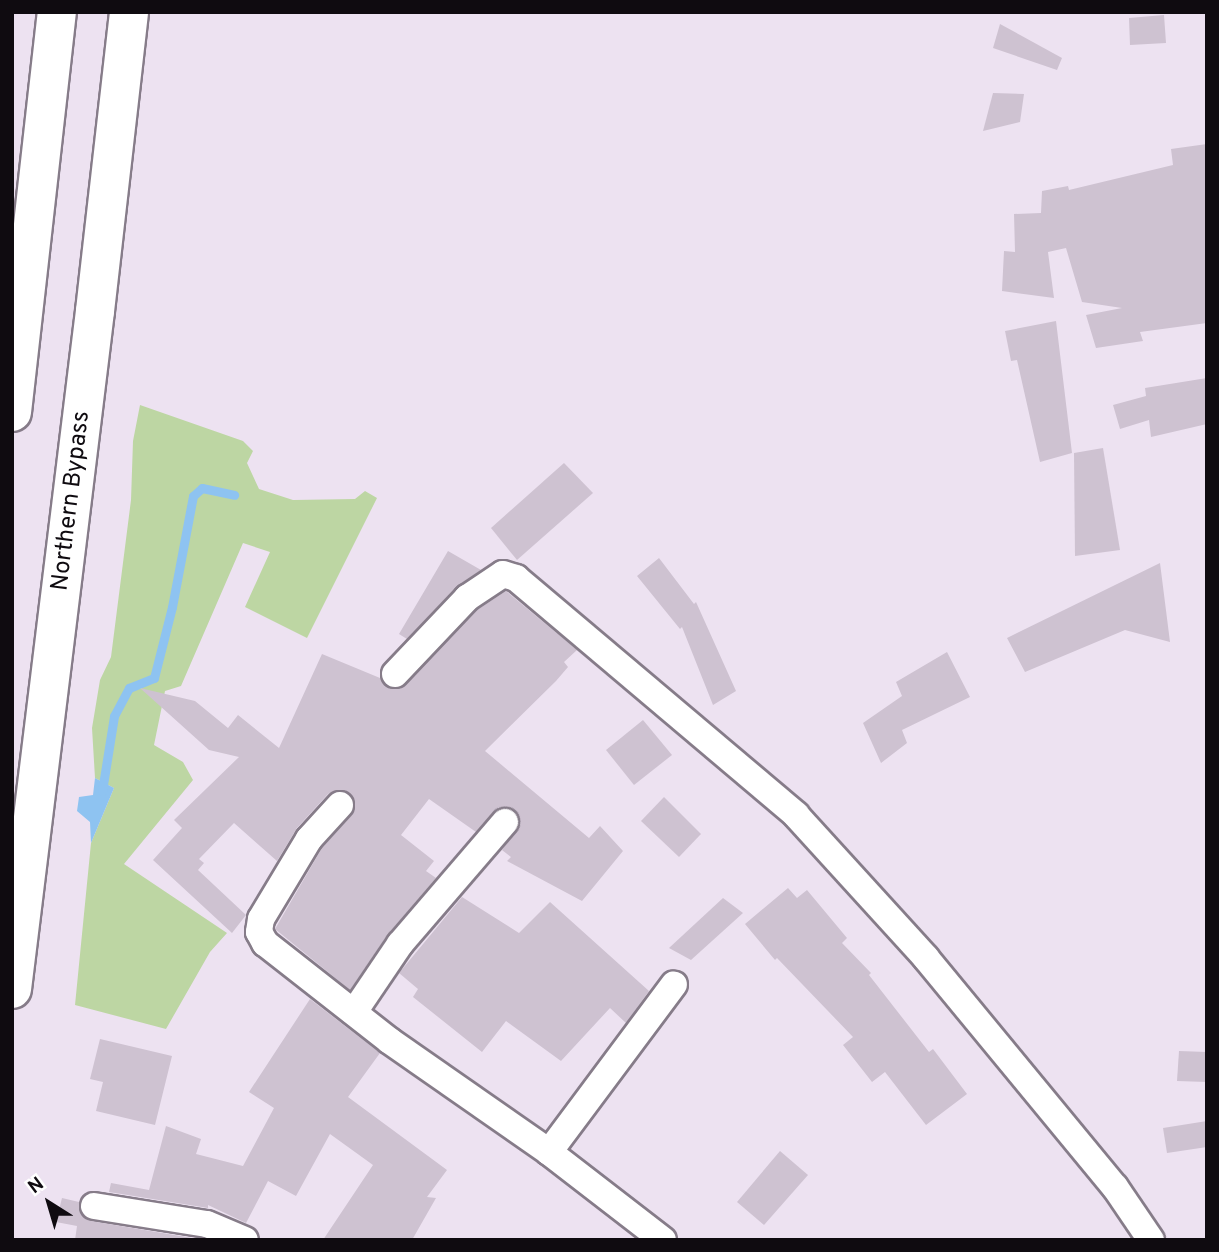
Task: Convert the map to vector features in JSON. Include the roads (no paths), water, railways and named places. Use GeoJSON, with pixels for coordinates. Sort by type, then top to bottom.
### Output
{"type":"FeatureCollection","features":[{"type":"Feature","properties":{"kind":"highway"},"geometry":{"type":"LineString","coordinates":[[12,412],[57,12]]}},
{"type":"Feature","properties":{"kind":"highway","name":"Northern Bypass"},"geometry":{"type":"LineString","coordinates":[[12,989],[96,311],[129,12]]}},
{"type":"Feature","properties":{"kind":"street"},"geometry":{"type":"LineString","coordinates":[[395,674],[474,592],[503,574],[516,578],[785,806],[815,835],[934,969],[1115,1187],[1151,1240]]}},
{"type":"Feature","properties":{"kind":"street"},"geometry":{"type":"LineString","coordinates":[[340,805],[309,839],[261,919],[259,932],[275,954],[549,1152],[663,1240]]}},
{"type":"Feature","properties":{"kind":"street"},"geometry":{"type":"LineString","coordinates":[[354,1012],[400,944],[505,822]]}},
{"type":"Feature","properties":{"kind":"street"},"geometry":{"type":"LineString","coordinates":[[549,1152],[674,984]]}},
{"type":"Feature","properties":{"kind":"street"},"geometry":{"type":"LineString","coordinates":[[94,1206],[207,1224],[245,1240]]}},
{"type":"Feature","properties":{"kind":"water"},"geometry":{"type":"Polygon","coordinates":[[[95,778],[114,788],[91,843],[90,822],[77,811],[79,797],[93,795],[95,778]]]}},
{"type":"Feature","properties":{"kind":"waterway"},"geometry":{"type":"LineString","coordinates":[[102,791],[114,716],[129,688],[154,678],[172,607],[193,496],[202,488],[234,495]]}}]}
